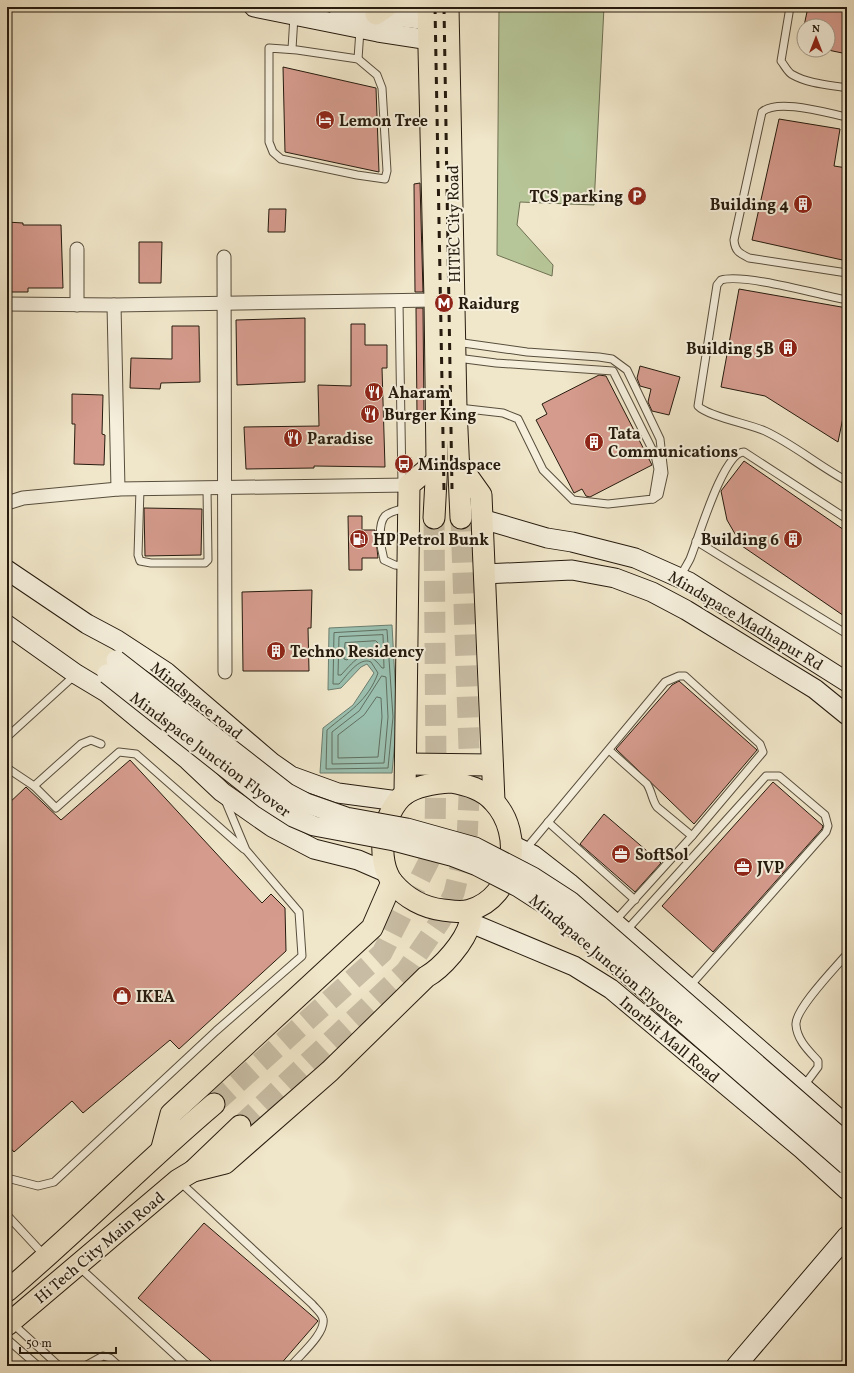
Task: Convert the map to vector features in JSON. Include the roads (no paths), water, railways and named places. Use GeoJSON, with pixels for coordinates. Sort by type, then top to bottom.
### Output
{"type":"FeatureCollection","features":[{"type":"Feature","properties":{"kind":"main road"},"geometry":{"type":"LineString","coordinates":[[254,7],[360,28],[429,22]]}},
{"type":"Feature","properties":{"kind":"main road"},"geometry":{"type":"LineString","coordinates":[[338,7],[381,10],[429,22]]}},
{"type":"Feature","properties":{"kind":"main road","name":"HITEC City Road"},"geometry":{"type":"LineString","coordinates":[[448,7],[456,408],[461,518]]}},
{"type":"Feature","properties":{"kind":"main road","name":"HITEC City Road"},"geometry":{"type":"LineString","coordinates":[[429,22],[437,461],[434,518]]}},
{"type":"Feature","properties":{"kind":"main road"},"geometry":{"type":"LineString","coordinates":[[162,1148],[171,1114],[372,928],[390,878],[383,857],[382,839],[391,811],[401,798],[407,764],[409,507],[406,485],[437,461]]}},
{"type":"Feature","properties":{"kind":"main road"},"geometry":{"type":"LineString","coordinates":[[459,464],[481,494],[494,802]]}},
{"type":"Feature","properties":{"kind":"main road","name":"Mindspace Madhapur Rd"},"geometry":{"type":"LineString","coordinates":[[482,519],[635,558],[680,578],[847,682]]}},
{"type":"Feature","properties":{"kind":"main road"},"geometry":{"type":"LineString","coordinates":[[555,571],[556,539]]}},
{"type":"Feature","properties":{"kind":"main road"},"geometry":{"type":"LineString","coordinates":[[608,577],[610,552]]}},
{"type":"Feature","properties":{"kind":"main road","name":"Mindspace road"},"geometry":{"type":"LineString","coordinates":[[7,570],[88,624],[117,640],[166,672],[271,762],[291,776],[338,793],[401,798]]}},
{"type":"Feature","properties":{"kind":"main road"},"geometry":{"type":"LineString","coordinates":[[484,574],[572,570],[608,577],[652,592],[686,610],[815,689],[847,716]]}},
{"type":"Feature","properties":{"kind":"main road","name":"Mindspace Junction Flyover"},"geometry":{"type":"LineString","coordinates":[[88,624],[112,667],[265,799],[293,817],[314,826],[394,841],[451,856],[498,876],[546,905],[592,943],[847,1165]]}},
{"type":"Feature","properties":{"kind":"main road"},"geometry":{"type":"LineString","coordinates":[[7,625],[106,692],[188,760],[222,792],[272,827],[314,848],[358,860],[390,878],[414,901],[433,909],[466,915]]}},
{"type":"Feature","properties":{"kind":"main road","name":"Mindspace Junction Flyover"},"geometry":{"type":"LineString","coordinates":[[72,670],[112,667],[287,793],[306,803],[346,817],[407,828],[475,847],[533,877],[570,902],[847,1143]]}},
{"type":"Feature","properties":{"kind":"main road"},"geometry":{"type":"LineString","coordinates":[[407,764],[492,765]]}},
{"type":"Feature","properties":{"kind":"main road"},"geometry":{"type":"LineString","coordinates":[[401,798],[435,783],[451,782],[467,784],[482,791],[494,802],[506,819],[518,848],[569,883],[847,1126]]}},
{"type":"Feature","properties":{"kind":"main road"},"geometry":{"type":"LineString","coordinates":[[186,1176],[225,1163],[330,1071],[426,977],[426,965],[455,928],[466,915],[486,903],[497,893],[507,875],[511,858],[518,848]]}},
{"type":"Feature","properties":{"kind":"main road","name":"Inorbit Mall Road"},"geometry":{"type":"LineString","coordinates":[[466,915],[574,966],[611,989],[802,1149],[847,1190]]}},
{"type":"Feature","properties":{"kind":"main road"},"geometry":{"type":"LineString","coordinates":[[705,1068],[740,1033]]}},
{"type":"Feature","properties":{"kind":"main road","name":"Hi Tech City Main Road"},"geometry":{"type":"LineString","coordinates":[[7,1292],[46,1258],[162,1148],[214,1104]]}},
{"type":"Feature","properties":{"kind":"main road","name":"Hi Tech City Main Road"},"geometry":{"type":"LineString","coordinates":[[8,1329],[78,1265],[186,1176],[240,1126]]}},
{"type":"Feature","properties":{"kind":"main road"},"geometry":{"type":"LineString","coordinates":[[751,1366],[847,1236]]}},
{"type":"Feature","properties":{"kind":"main road"},"geometry":{"type":"LineString","coordinates":[[736,1366],[800,1299],[847,1255]]}},
{"type":"Feature","properties":{"kind":"street"},"geometry":{"type":"LineString","coordinates":[[77,249],[77,305]]}},
{"type":"Feature","properties":{"kind":"street"},"geometry":{"type":"LineString","coordinates":[[224,257],[223,488],[225,672]]}},
{"type":"Feature","properties":{"kind":"street"},"geometry":{"type":"LineString","coordinates":[[7,305],[114,305],[223,302],[399,302],[435,300]]}},
{"type":"Feature","properties":{"kind":"street"},"geometry":{"type":"LineString","coordinates":[[114,305],[118,489]]}},
{"type":"Feature","properties":{"kind":"street"},"geometry":{"type":"LineString","coordinates":[[7,503],[23,498],[118,489],[406,485]]}},
{"type":"Feature","properties":{"kind":"lane"},"geometry":{"type":"LineString","coordinates":[[790,7],[781,61],[787,70],[793,75],[820,83],[847,88]]}},
{"type":"Feature","properties":{"kind":"lane"},"geometry":{"type":"LineString","coordinates":[[292,49],[294,15]]}},
{"type":"Feature","properties":{"kind":"lane"},"geometry":{"type":"LineString","coordinates":[[358,59],[360,28]]}},
{"type":"Feature","properties":{"kind":"lane"},"geometry":{"type":"LineString","coordinates":[[269,48],[292,49],[358,59],[377,75],[382,88],[387,171],[385,179],[357,176],[282,159],[273,152],[270,142],[269,48]]}},
{"type":"Feature","properties":{"kind":"lane"},"geometry":{"type":"LineString","coordinates":[[847,117],[780,105],[766,107],[762,112],[734,240],[735,248],[738,253],[749,258],[847,273]]}},
{"type":"Feature","properties":{"kind":"lane"},"geometry":{"type":"LineString","coordinates":[[846,477],[765,431],[724,417],[710,414],[703,411],[698,406],[717,285],[720,280],[727,278],[749,280],[847,300]]}},
{"type":"Feature","properties":{"kind":"lane"},"geometry":{"type":"LineString","coordinates":[[399,302],[406,485]]}},
{"type":"Feature","properties":{"kind":"lane"},"geometry":{"type":"LineString","coordinates":[[456,350],[496,362],[613,371],[655,455],[658,469],[653,499]]}},
{"type":"Feature","properties":{"kind":"lane"},"geometry":{"type":"LineString","coordinates":[[456,350],[527,352],[612,359],[627,370],[660,439],[664,473],[659,495],[653,499],[608,504],[573,500],[543,470],[518,419],[499,412],[456,408]]}},
{"type":"Feature","properties":{"kind":"lane"},"geometry":{"type":"LineString","coordinates":[[680,578],[689,560],[720,478],[736,455],[740,452],[744,452],[847,519]]}},
{"type":"Feature","properties":{"kind":"lane"},"geometry":{"type":"LineString","coordinates":[[140,489],[138,555],[140,561],[150,563],[205,563],[208,560],[208,488]]}},
{"type":"Feature","properties":{"kind":"lane"},"geometry":{"type":"LineString","coordinates":[[409,507],[391,512],[384,517],[381,525],[384,560],[395,565],[409,566]]}},
{"type":"Feature","properties":{"kind":"lane"},"geometry":{"type":"LineString","coordinates":[[696,541],[847,634]]}},
{"type":"Feature","properties":{"kind":"lane"},"geometry":{"type":"LineString","coordinates":[[7,737],[72,670]]}},
{"type":"Feature","properties":{"kind":"lane"},"geometry":{"type":"LineString","coordinates":[[518,848],[548,822],[665,682],[679,676],[685,676],[760,744],[763,752],[692,836],[635,900],[620,927]]}},
{"type":"Feature","properties":{"kind":"lane"},"geometry":{"type":"LineString","coordinates":[[34,786],[81,744],[90,740],[101,744]]}},
{"type":"Feature","properties":{"kind":"lane"},"geometry":{"type":"LineString","coordinates":[[609,750],[647,784],[651,790],[653,802],[692,836]]}},
{"type":"Feature","properties":{"kind":"lane"},"geometry":{"type":"LineString","coordinates":[[7,768],[34,786],[56,808],[119,752],[136,754],[246,850],[299,912],[302,956],[216,1031],[54,1182],[38,1186],[7,1178]]}},
{"type":"Feature","properties":{"kind":"lane"},"geometry":{"type":"LineString","coordinates":[[620,927],[766,776],[779,776],[826,815],[828,826],[826,832],[688,988]]}},
{"type":"Feature","properties":{"kind":"lane"},"geometry":{"type":"LineString","coordinates":[[222,792],[246,850]]}},
{"type":"Feature","properties":{"kind":"lane"},"geometry":{"type":"LineString","coordinates":[[548,822],[635,900]]}},
{"type":"Feature","properties":{"kind":"lane"},"geometry":{"type":"LineString","coordinates":[[803,1087],[818,1067],[818,1061],[806,1048],[797,1031],[796,1024],[800,1011],[847,954]]}},
{"type":"Feature","properties":{"kind":"lane"},"geometry":{"type":"LineString","coordinates":[[186,1176],[323,1317],[323,1325],[320,1333],[291,1366]]}},
{"type":"Feature","properties":{"kind":"lane"},"geometry":{"type":"LineString","coordinates":[[7,1215],[46,1258]]}},
{"type":"Feature","properties":{"kind":"lane"},"geometry":{"type":"LineString","coordinates":[[78,1265],[187,1366]]}},
{"type":"Feature","properties":{"kind":"lane"},"geometry":{"type":"LineString","coordinates":[[8,1329],[38,1366]]}},
{"type":"Feature","properties":{"kind":"lane"},"geometry":{"type":"LineString","coordinates":[[8,1329],[58,1366]]}},
{"type":"Feature","properties":{"kind":"lane"},"geometry":{"type":"LineString","coordinates":[[85,1366],[103,1356],[110,1358],[119,1366]]}},
{"type":"Feature","properties":{"kind":"water"},"geometry":{"type":"Polygon","coordinates":[[[392,625],[397,717],[392,773],[320,773],[323,728],[353,705],[374,673],[367,664],[361,667],[341,688],[328,690],[329,628],[392,625]]]}},
{"type":"Feature","properties":{"kind":"tunnel"},"geometry":{"type":"LineString","coordinates":[[214,1104],[382,953],[429,861],[435,832],[436,764],[434,518]]}},
{"type":"Feature","properties":{"kind":"tunnel"},"geometry":{"type":"LineString","coordinates":[[240,1126],[406,971],[441,920],[454,893],[467,839],[470,777],[461,518]]}},
{"type":"Feature","properties":{"kind":"railway"},"geometry":{"type":"LineString","coordinates":[[435,7],[444,490]]}},
{"type":"Feature","properties":{"kind":"railway"},"geometry":{"type":"LineString","coordinates":[[444,7],[452,489]]}},
{"type":"Feature","properties":{"kind":"place","name":"Lemon Tree"},"geometry":{"type":"Point","coordinates":[325,120]}},
{"type":"Feature","properties":{"kind":"place","name":"TCS parking"},"geometry":{"type":"Point","coordinates":[637,196]}},
{"type":"Feature","properties":{"kind":"place","name":"Building 4"},"geometry":{"type":"Point","coordinates":[803,204]}},
{"type":"Feature","properties":{"kind":"place","name":"Raidurg"},"geometry":{"type":"Point","coordinates":[444,303]}},
{"type":"Feature","properties":{"kind":"place","name":"Building 5B"},"geometry":{"type":"Point","coordinates":[788,348]}},
{"type":"Feature","properties":{"kind":"place","name":"Aharam"},"geometry":{"type":"Point","coordinates":[374,392]}},
{"type":"Feature","properties":{"kind":"place","name":"Burger King"},"geometry":{"type":"Point","coordinates":[370,414]}},
{"type":"Feature","properties":{"kind":"place","name":"Paradise"},"geometry":{"type":"Point","coordinates":[293,438]}},
{"type":"Feature","properties":{"kind":"place","name":"Tata Communications"},"geometry":{"type":"Point","coordinates":[594,442]}},
{"type":"Feature","properties":{"kind":"place","name":"Mindspace"},"geometry":{"type":"Point","coordinates":[404,464]}},
{"type":"Feature","properties":{"kind":"place","name":"HP Petrol Bunk"},"geometry":{"type":"Point","coordinates":[359,539]}},
{"type":"Feature","properties":{"kind":"place","name":"Building 6"},"geometry":{"type":"Point","coordinates":[793,539]}},
{"type":"Feature","properties":{"kind":"place","name":"Techno Residency"},"geometry":{"type":"Point","coordinates":[276,651]}},
{"type":"Feature","properties":{"kind":"place","name":"SoftSol"},"geometry":{"type":"Point","coordinates":[621,854]}},
{"type":"Feature","properties":{"kind":"place","name":"JVP"},"geometry":{"type":"Point","coordinates":[743,867]}},
{"type":"Feature","properties":{"kind":"place","name":"IKEA"},"geometry":{"type":"Point","coordinates":[122,996]}}]}
